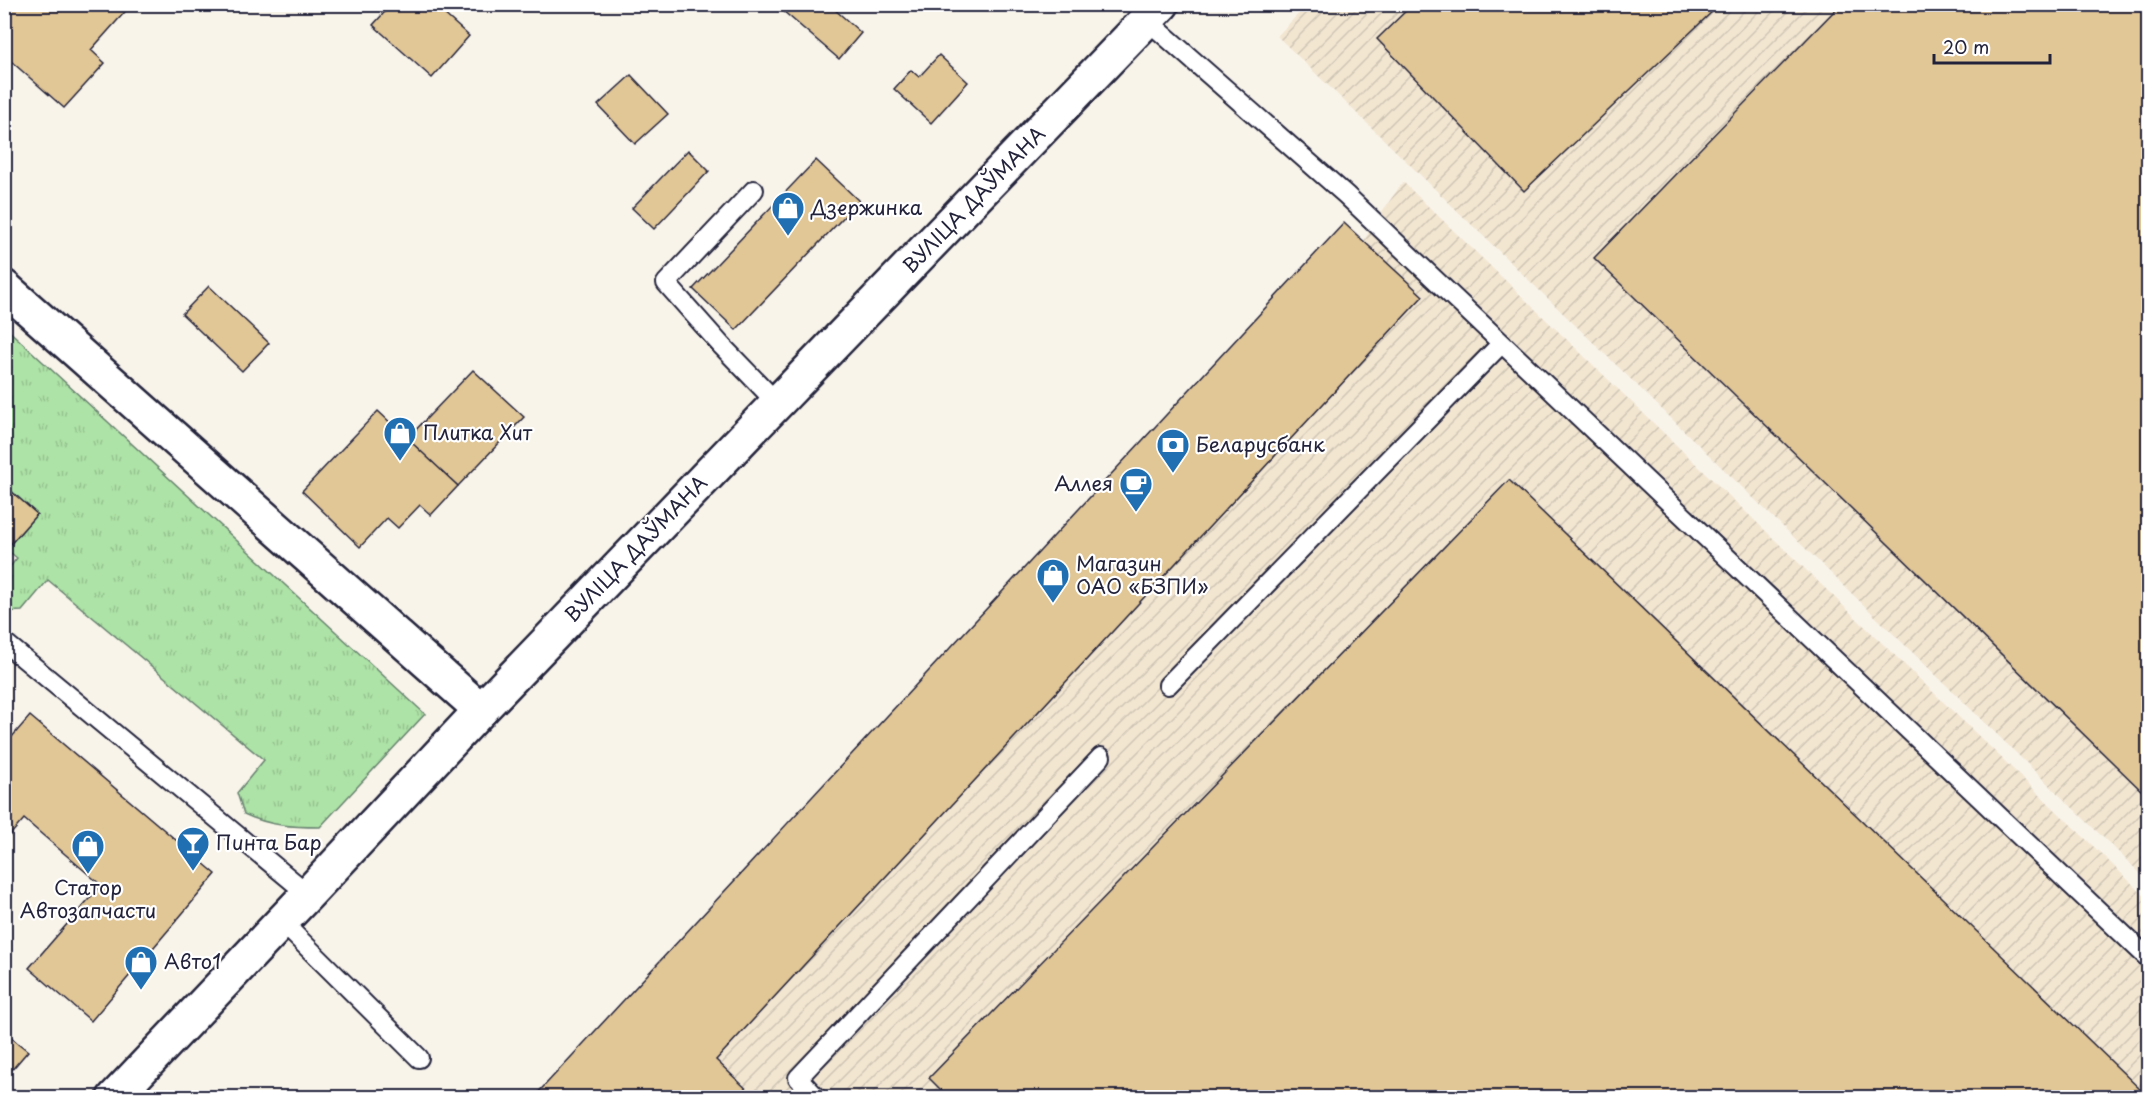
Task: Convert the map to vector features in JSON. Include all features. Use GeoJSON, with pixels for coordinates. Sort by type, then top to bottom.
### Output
{"type":"FeatureCollection","features":[{"type":"Feature","properties":{"kind":"street","name":"ВУЛІЦА ДАЎМАНА"},"geometry":{"type":"LineString","coordinates":[[114,1098],[481,710],[1154,12]]}},
{"type":"Feature","properties":{"kind":"street"},"geometry":{"type":"LineString","coordinates":[[4,287],[481,710]]}},
{"type":"Feature","properties":{"kind":"lane"},"geometry":{"type":"LineString","coordinates":[[1154,12],[2148,958]]}},
{"type":"Feature","properties":{"kind":"lane"},"geometry":{"type":"LineString","coordinates":[[754,190],[666,283],[778,404]]}},
{"type":"Feature","properties":{"kind":"lane"},"geometry":{"type":"LineString","coordinates":[[1168,685],[1501,344]]}},
{"type":"Feature","properties":{"kind":"lane"},"geometry":{"type":"LineString","coordinates":[[4,642],[308,894]]}},
{"type":"Feature","properties":{"kind":"lane"},"geometry":{"type":"LineString","coordinates":[[814,1096],[798,1078],[1101,757]]}},
{"type":"Feature","properties":{"kind":"lane"},"geometry":{"type":"LineString","coordinates":[[282,922],[419,1058]]}},
{"type":"Feature","properties":{"kind":"shaded area"},"geometry":{"type":"Polygon","coordinates":[[[1308,4],[2148,5],[2148,881],[1277,36],[1308,4]]]}},
{"type":"Feature","properties":{"kind":"shaded area"},"geometry":{"type":"Polygon","coordinates":[[[1403,182],[2148,899],[2148,1097],[533,1098],[1344,223],[1364,241],[1403,182]]]}},
{"type":"Feature","properties":{"kind":"green space"},"geometry":{"type":"Polygon","coordinates":[[[5,327],[425,714],[320,827],[281,825],[244,814],[237,793],[264,760],[48,580],[22,611],[5,612],[5,573],[17,558],[6,549],[37,514],[5,485],[5,327]]]}},
{"type":"Feature","properties":{"kind":"building"},"geometry":{"type":"Polygon","coordinates":[[[13,4],[132,4],[91,50],[105,63],[64,108],[4,55],[4,14],[13,4]]]}},
{"type":"Feature","properties":{"kind":"building"},"geometry":{"type":"Polygon","coordinates":[[[392,4],[433,4],[469,36],[432,78],[373,25],[392,4]]]}},
{"type":"Feature","properties":{"kind":"building"},"geometry":{"type":"Polygon","coordinates":[[[775,4],[834,4],[832,7],[861,33],[839,59],[775,4]]]}},
{"type":"Feature","properties":{"kind":"building"},"geometry":{"type":"Polygon","coordinates":[[[1413,4],[1710,4],[1715,9],[1524,191],[1377,39],[1413,4]]]}},
{"type":"Feature","properties":{"kind":"building"},"geometry":{"type":"Polygon","coordinates":[[[1841,4],[2148,4],[2148,797],[1594,258],[1841,4]]]}},
{"type":"Feature","properties":{"kind":"building"},"geometry":{"type":"Polygon","coordinates":[[[939,55],[968,82],[931,123],[894,89],[911,70],[919,77],[939,55]]]}},
{"type":"Feature","properties":{"kind":"building"},"geometry":{"type":"Polygon","coordinates":[[[631,75],[668,114],[635,144],[598,105],[631,75]]]}},
{"type":"Feature","properties":{"kind":"building"},"geometry":{"type":"Polygon","coordinates":[[[688,150],[709,171],[654,229],[632,208],[688,150]]]}},
{"type":"Feature","properties":{"kind":"building"},"geometry":{"type":"Polygon","coordinates":[[[816,160],[859,201],[736,330],[693,289],[816,160]]]}},
{"type":"Feature","properties":{"kind":"building"},"geometry":{"type":"Polygon","coordinates":[[[1344,223],[1423,296],[716,1060],[756,1098],[533,1098],[1344,223]]]}},
{"type":"Feature","properties":{"kind":"building"},"geometry":{"type":"Polygon","coordinates":[[[209,286],[269,343],[242,371],[182,314],[209,286]]]}},
{"type":"Feature","properties":{"kind":"building"},"geometry":{"type":"Polygon","coordinates":[[[473,370],[524,417],[458,486],[407,439],[473,370]]]}},
{"type":"Feature","properties":{"kind":"building"},"geometry":{"type":"Polygon","coordinates":[[[378,411],[458,486],[431,515],[420,505],[398,528],[387,518],[360,547],[302,491],[378,411]]]}},
{"type":"Feature","properties":{"kind":"building"},"geometry":{"type":"Polygon","coordinates":[[[1509,480],[2144,1093],[2140,1098],[949,1098],[929,1078],[1509,480]]]}},
{"type":"Feature","properties":{"kind":"building"},"geometry":{"type":"Polygon","coordinates":[[[4,485],[37,514],[6,549],[4,548],[4,485]]]}},
{"type":"Feature","properties":{"kind":"building"},"geometry":{"type":"Polygon","coordinates":[[[30,716],[216,874],[91,1021],[29,968],[101,885],[24,819],[4,842],[4,746],[30,716]]]}},
{"type":"Feature","properties":{"kind":"building"},"geometry":{"type":"Polygon","coordinates":[[[4,1032],[28,1051],[4,1079],[4,1032]]]}},
{"type":"Feature","properties":{"kind":"place","name":"Дзержинка"},"geometry":{"type":"Point","coordinates":[788,237]}},
{"type":"Feature","properties":{"kind":"place","name":"Плитка Хит"},"geometry":{"type":"Point","coordinates":[400,462]}},
{"type":"Feature","properties":{"kind":"place","name":"Беларусбанк"},"geometry":{"type":"Point","coordinates":[1173,474]}},
{"type":"Feature","properties":{"kind":"place","name":"Аллея"},"geometry":{"type":"Point","coordinates":[1136,513]}},
{"type":"Feature","properties":{"kind":"place","name":"Магазин ОАО «БЗПИ»"},"geometry":{"type":"Point","coordinates":[1053,604]}},
{"type":"Feature","properties":{"kind":"place","name":"Пинта Бар"},"geometry":{"type":"Point","coordinates":[193,872]}},
{"type":"Feature","properties":{"kind":"place","name":"Статор Автозапчасти"},"geometry":{"type":"Point","coordinates":[88,875]}},
{"type":"Feature","properties":{"kind":"place","name":"Авто1"},"geometry":{"type":"Point","coordinates":[141,991]}}]}
